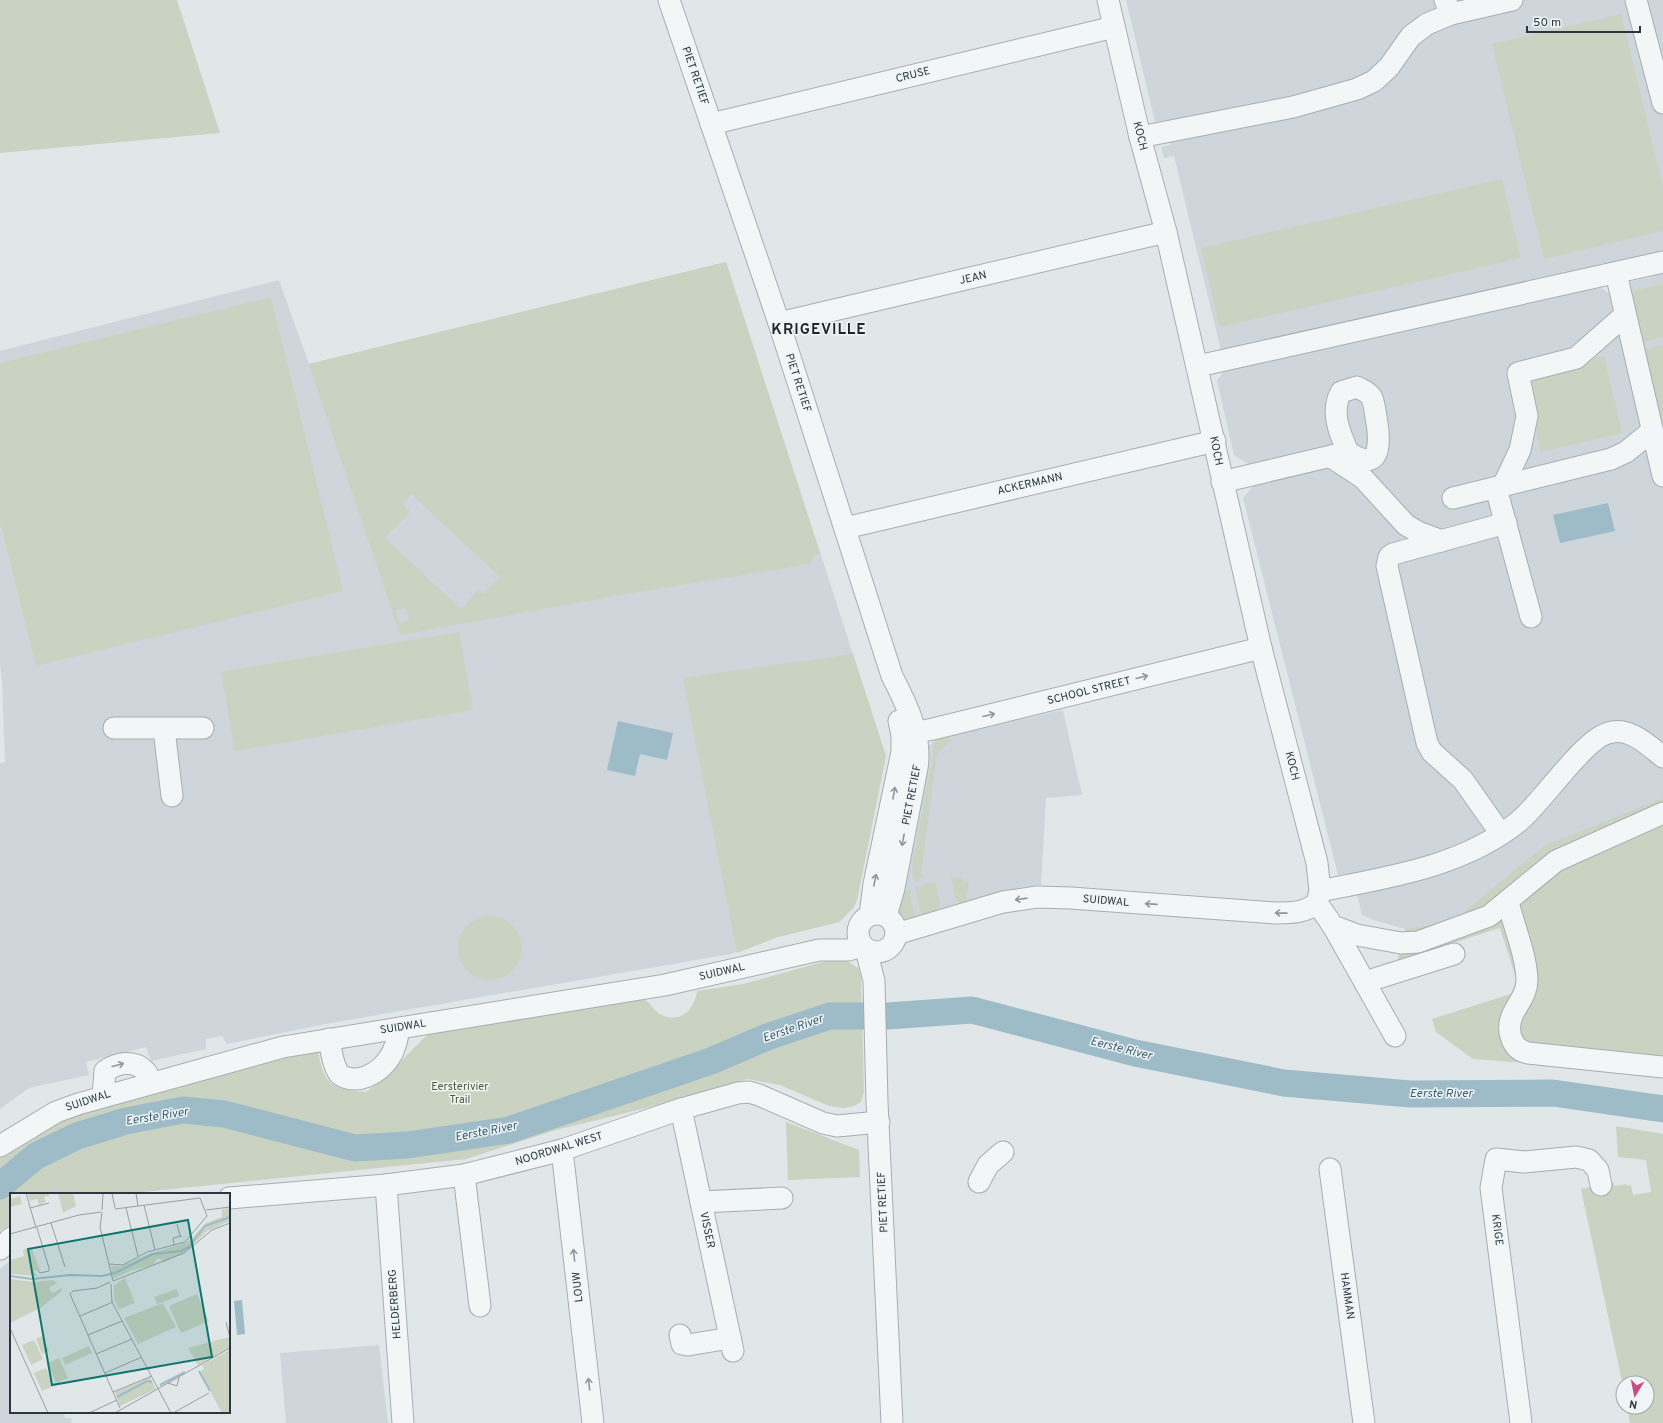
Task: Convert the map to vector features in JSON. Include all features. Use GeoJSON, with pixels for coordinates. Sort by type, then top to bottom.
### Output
{"type":"FeatureCollection","features":[{"type":"Feature","properties":{"kind":"street","name":"PIET RETIEF"},"geometry":{"type":"LineString","coordinates":[[669,0],[779,323],[892,676],[905,701],[909,734],[919,758],[894,888],[875,935],[874,981],[892,1423]]}},
{"type":"Feature","properties":{"kind":"street","name":"KOCH"},"geometry":{"type":"LineString","coordinates":[[1108,0],[1140,137],[1166,232],[1198,366],[1215,441],[1222,482],[1261,648],[1316,863],[1318,897]]}},
{"type":"Feature","properties":{"kind":"street"},"geometry":{"type":"LineString","coordinates":[[1140,137],[1293,107],[1357,89],[1374,81],[1389,67],[1411,36],[1448,7],[1512,0]]}},
{"type":"Feature","properties":{"kind":"street"},"geometry":{"type":"LineString","coordinates":[[1636,0],[1663,103]]}},
{"type":"Feature","properties":{"kind":"street","name":"CRUSE"},"geometry":{"type":"LineString","coordinates":[[711,124],[1114,26]]}},
{"type":"Feature","properties":{"kind":"street","name":"JEAN"},"geometry":{"type":"LineString","coordinates":[[779,323],[1166,232]]}},
{"type":"Feature","properties":{"kind":"street"},"geometry":{"type":"LineString","coordinates":[[1198,366],[1663,262]]}},
{"type":"Feature","properties":{"kind":"street"},"geometry":{"type":"LineString","coordinates":[[1616,273],[1663,476]]}},
{"type":"Feature","properties":{"kind":"street"},"geometry":{"type":"LineString","coordinates":[[1531,617],[1506,523],[1499,487],[1520,450],[1527,416],[1518,373],[1576,358],[1626,315]]}},
{"type":"Feature","properties":{"kind":"street"},"geometry":{"type":"LineString","coordinates":[[1602,336],[1621,338],[1632,342]]}},
{"type":"Feature","properties":{"kind":"street"},"geometry":{"type":"LineString","coordinates":[[1453,498],[1611,459],[1626,452],[1652,431]]}},
{"type":"Feature","properties":{"kind":"street","name":"ACKERMANN"},"geometry":{"type":"LineString","coordinates":[[845,528],[1215,441]]}},
{"type":"Feature","properties":{"kind":"street"},"geometry":{"type":"LineString","coordinates":[[1222,482],[1340,454],[1406,525],[1418,532],[1442,541]]}},
{"type":"Feature","properties":{"kind":"street"},"geometry":{"type":"LineString","coordinates":[[1501,834],[1463,780],[1432,752],[1427,742],[1388,573],[1388,562],[1389,557],[1393,554],[1506,523]]}},
{"type":"Feature","properties":{"kind":"street","name":"SCHOOL STREET"},"geometry":{"type":"LineString","coordinates":[[909,734],[951,725],[1261,648]]}},
{"type":"Feature","properties":{"kind":"street"},"geometry":{"type":"LineString","coordinates":[[114,728],[204,728]]}},
{"type":"Feature","properties":{"kind":"street"},"geometry":{"type":"LineString","coordinates":[[164,729],[172,796]]}},
{"type":"Feature","properties":{"kind":"street","name":"SUIDWAL"},"geometry":{"type":"LineString","coordinates":[[0,1146],[56,1112],[151,1082],[283,1047],[665,985],[819,950],[832,941],[875,935],[1003,902],[1037,898],[1071,898],[1291,914],[1311,908],[1318,897],[1432,866],[1478,847],[1501,834],[1519,821],[1586,749],[1607,733],[1616,732],[1630,734],[1659,747]]}},
{"type":"Feature","properties":{"kind":"street"},"geometry":{"type":"LineString","coordinates":[[1333,926],[1358,935],[1380,940],[1401,943],[1418,942],[1483,918],[1508,902],[1538,874],[1556,861],[1663,813]]}},
{"type":"Feature","properties":{"kind":"street"},"geometry":{"type":"LineString","coordinates":[[1318,897],[1395,1036]]}},
{"type":"Feature","properties":{"kind":"street"},"geometry":{"type":"LineString","coordinates":[[1508,902],[1525,966],[1527,982],[1525,993],[1510,1022],[1513,1043],[1517,1049],[1528,1053],[1663,1067]]}},
{"type":"Feature","properties":{"kind":"street"},"geometry":{"type":"LineString","coordinates":[[1365,982],[1454,954]]}},
{"type":"Feature","properties":{"kind":"street"},"geometry":{"type":"LineString","coordinates":[[329,1039],[332,1056],[338,1073],[344,1077],[353,1079],[364,1078],[374,1074],[384,1065],[395,1047],[399,1028]]}},
{"type":"Feature","properties":{"kind":"street","name":"NOORDWAL WEST"},"geometry":{"type":"LineString","coordinates":[[230,1198],[386,1185],[464,1175],[562,1150],[681,1110],[738,1093],[749,1092],[772,1100],[823,1123],[837,1126],[879,1122]]}},
{"type":"Feature","properties":{"kind":"street","name":"VISSER"},"geometry":{"type":"LineString","coordinates":[[680,1335],[682,1344],[732,1344],[681,1110]]}},
{"type":"Feature","properties":{"kind":"street","name":"LOUW"},"geometry":{"type":"LineString","coordinates":[[562,1150],[593,1423]]}},
{"type":"Feature","properties":{"kind":"street"},"geometry":{"type":"LineString","coordinates":[[979,1182],[988,1165],[1003,1152]]}},
{"type":"Feature","properties":{"kind":"street","name":"KRIGE"},"geometry":{"type":"LineString","coordinates":[[1521,1423],[1491,1188],[1496,1159],[1524,1162],[1576,1157],[1589,1160],[1598,1170],[1601,1185]]}},
{"type":"Feature","properties":{"kind":"street","name":"HAMMAN"},"geometry":{"type":"LineString","coordinates":[[1330,1169],[1364,1423]]}},
{"type":"Feature","properties":{"kind":"street"},"geometry":{"type":"LineString","coordinates":[[464,1175],[480,1306]]}},
{"type":"Feature","properties":{"kind":"street","name":"HELDERBERG"},"geometry":{"type":"LineString","coordinates":[[386,1185],[403,1423]]}},
{"type":"Feature","properties":{"kind":"street"},"geometry":{"type":"LineString","coordinates":[[701,1202],[782,1198]]}},
{"type":"Feature","properties":{"kind":"street"},"geometry":{"type":"LineString","coordinates":[[0,1248],[10,1239]]}},
{"type":"Feature","properties":{"kind":"shaded area"},"geometry":{"type":"Polygon","coordinates":[[[1126,0],[1663,0],[1663,257],[1222,355],[1174,156],[1164,158],[1161,147],[1171,145],[1165,120],[1155,122],[1126,0]]]}},
{"type":"Feature","properties":{"kind":"shaded area"},"geometry":{"type":"Polygon","coordinates":[[[726,262],[886,756],[857,900],[854,907],[839,922],[778,937],[731,954],[331,1023],[227,1044],[222,1036],[206,1039],[206,1049],[151,1061],[146,1047],[86,1062],[89,1075],[29,1088],[0,1109],[0,763],[5,762],[0,664],[0,351],[279,280],[309,364],[726,262]]]}},
{"type":"Feature","properties":{"kind":"shaded area"},"geometry":{"type":"Polygon","coordinates":[[[1663,270],[1663,798],[1648,804],[1453,921],[1405,929],[1362,915],[1352,873],[1338,875],[1243,498],[1256,483],[1253,467],[1234,455],[1217,381],[1225,369],[1598,285],[1608,293],[1626,289],[1625,283],[1651,277],[1656,271],[1663,270]]]}},
{"type":"Feature","properties":{"kind":"shaded area"},"geometry":{"type":"Polygon","coordinates":[[[1063,710],[1082,795],[1046,798],[1041,885],[1022,887],[907,920],[900,917],[928,747],[936,738],[1063,710]]]}},
{"type":"Feature","properties":{"kind":"shaded area"},"geometry":{"type":"Polygon","coordinates":[[[10,1261],[10,1413],[64,1413],[65,1418],[72,1418],[71,1423],[0,1423],[0,1269],[10,1261]]]}},
{"type":"Feature","properties":{"kind":"shaded area"},"geometry":{"type":"Polygon","coordinates":[[[379,1345],[388,1423],[286,1423],[280,1353],[379,1345]]]}},
{"type":"Feature","properties":{"kind":"green space"},"geometry":{"type":"Polygon","coordinates":[[[0,0],[177,0],[220,133],[0,153],[0,0]]]}},
{"type":"Feature","properties":{"kind":"green space"},"geometry":{"type":"Polygon","coordinates":[[[1621,14],[1663,186],[1663,231],[1544,259],[1492,44],[1621,14]]]}},
{"type":"Feature","properties":{"kind":"green space"},"geometry":{"type":"Polygon","coordinates":[[[1502,179],[1521,258],[1220,327],[1201,248],[1502,179]]]}},
{"type":"Feature","properties":{"kind":"green space"},"geometry":{"type":"Polygon","coordinates":[[[726,262],[820,553],[814,556],[810,564],[620,595],[400,635],[309,364],[726,262]],[[411,494],[402,503],[410,512],[385,538],[461,609],[478,590],[483,594],[500,577],[411,494]],[[406,608],[396,610],[399,623],[409,621],[406,608]]]}},
{"type":"Feature","properties":{"kind":"green space"},"geometry":{"type":"Polygon","coordinates":[[[1663,284],[1663,337],[1640,343],[1627,292],[1663,284]]]}},
{"type":"Feature","properties":{"kind":"green space"},"geometry":{"type":"Polygon","coordinates":[[[271,297],[343,591],[36,666],[0,521],[0,363],[271,297]]]}},
{"type":"Feature","properties":{"kind":"green space"},"geometry":{"type":"Polygon","coordinates":[[[1663,345],[1663,445],[1641,350],[1663,345]]]}},
{"type":"Feature","properties":{"kind":"green space"},"geometry":{"type":"Polygon","coordinates":[[[1604,356],[1622,433],[1541,452],[1523,375],[1604,356]]]}},
{"type":"Feature","properties":{"kind":"green space"},"geometry":{"type":"Polygon","coordinates":[[[459,632],[473,710],[235,751],[221,672],[459,632]]]}},
{"type":"Feature","properties":{"kind":"green space"},"geometry":{"type":"Polygon","coordinates":[[[853,654],[886,756],[857,900],[854,907],[839,922],[778,937],[737,953],[683,678],[853,654]]]}},
{"type":"Feature","properties":{"kind":"green space"},"geometry":{"type":"Polygon","coordinates":[[[946,735],[951,741],[937,753],[921,875],[926,877],[914,882],[912,867],[936,738],[946,735]]]}},
{"type":"Feature","properties":{"kind":"green space"},"geometry":{"type":"Polygon","coordinates":[[[1663,798],[1663,1073],[1473,1059],[1436,1032],[1432,1019],[1520,991],[1500,928],[1397,961],[1405,929],[1453,921],[1544,846],[1663,798]]]}},
{"type":"Feature","properties":{"kind":"green space"},"geometry":{"type":"Polygon","coordinates":[[[951,877],[962,878],[963,882],[969,882],[966,902],[962,904],[956,901],[951,877]]]}},
{"type":"Feature","properties":{"kind":"green space"},"geometry":{"type":"Polygon","coordinates":[[[935,881],[940,904],[939,907],[932,913],[924,915],[921,914],[915,888],[935,881]]]}},
{"type":"Feature","properties":{"kind":"green space"},"geometry":{"type":"Polygon","coordinates":[[[909,890],[915,918],[905,919],[897,913],[900,892],[909,890]]]}},
{"type":"Feature","properties":{"kind":"green space"},"geometry":{"type":"Polygon","coordinates":[[[490,916],[508,922],[516,930],[522,948],[516,966],[508,974],[490,980],[472,974],[464,966],[458,948],[464,930],[472,922],[490,916]]]}},
{"type":"Feature","properties":{"kind":"green space","name":"Eersterivier Trail"},"geometry":{"type":"Polygon","coordinates":[[[837,958],[849,962],[859,969],[861,978],[864,1091],[861,1102],[854,1106],[844,1108],[829,1106],[780,1085],[747,1079],[683,1099],[556,1130],[466,1159],[133,1193],[10,1193],[10,1225],[0,1231],[0,1156],[23,1140],[82,1111],[318,1050],[323,1071],[326,1078],[331,1083],[337,1087],[366,1092],[382,1080],[429,1033],[642,999],[660,1014],[674,1018],[680,1017],[689,1010],[696,998],[697,991],[743,984],[837,958]]]}},
{"type":"Feature","properties":{"kind":"green space"},"geometry":{"type":"Polygon","coordinates":[[[786,1122],[859,1150],[860,1177],[788,1180],[786,1122]]]}},
{"type":"Feature","properties":{"kind":"green space"},"geometry":{"type":"Polygon","coordinates":[[[1616,1126],[1663,1134],[1663,1423],[1630,1423],[1628,1415],[1655,1415],[1655,1375],[1621,1375],[1581,1189],[1614,1183],[1614,1186],[1627,1184],[1627,1186],[1631,1185],[1633,1195],[1651,1192],[1646,1160],[1618,1157],[1616,1126]]]}},
{"type":"Feature","properties":{"kind":"water"},"geometry":{"type":"Polygon","coordinates":[[[1608,503],[1615,531],[1560,543],[1553,515],[1608,503]]]}},
{"type":"Feature","properties":{"kind":"water"},"geometry":{"type":"Polygon","coordinates":[[[618,721],[673,733],[667,760],[640,754],[635,776],[607,770],[618,721]]]}},
{"type":"Feature","properties":{"kind":"water"},"geometry":{"type":"Polygon","coordinates":[[[242,1300],[245,1334],[237,1335],[234,1301],[242,1300]]]}},
{"type":"Feature","properties":{"kind":"waterway","name":"Eerste River"},"geometry":{"type":"LineString","coordinates":[[0,1186],[36,1156],[77,1136],[126,1121],[183,1110],[224,1114],[355,1148],[408,1145],[509,1130],[711,1061],[767,1037],[830,1016],[888,1016],[972,1010],[1135,1053],[1284,1083],[1410,1094],[1553,1093],[1663,1109]]}},
{"type":"Feature","properties":{"kind":"district","name":"KRIGEVILLE"},"geometry":{"type":"Point","coordinates":[819,330]}}]}
